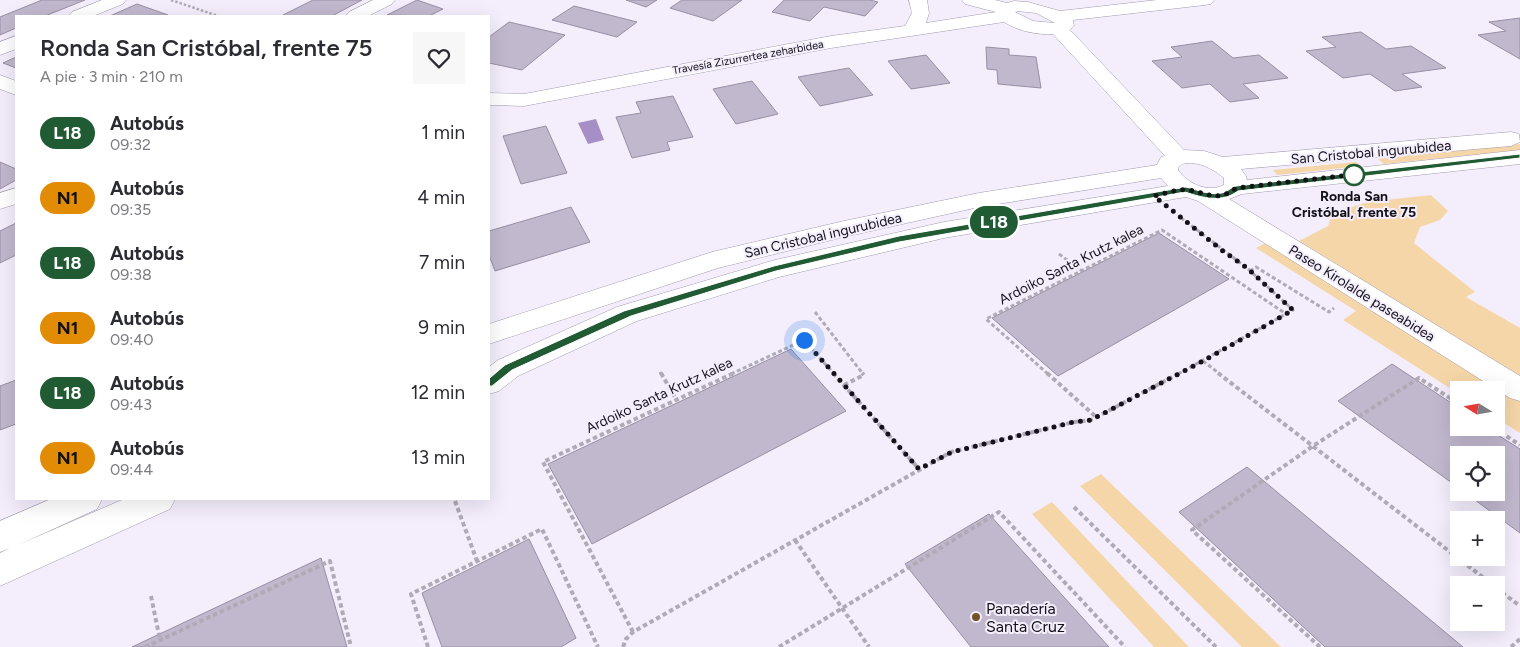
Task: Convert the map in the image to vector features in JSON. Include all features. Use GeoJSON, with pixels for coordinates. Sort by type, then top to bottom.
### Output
{"type":"FeatureCollection","features":[{"type":"Feature","properties":{"kind":"street"},"geometry":{"type":"LineString","coordinates":[[80,15],[117,0]]}},
{"type":"Feature","properties":{"kind":"street"},"geometry":{"type":"LineString","coordinates":[[357,15],[386,0]]}},
{"type":"Feature","properties":{"kind":"street"},"geometry":{"type":"LineString","coordinates":[[911,30],[920,20],[921,9],[918,0]]}},
{"type":"Feature","properties":{"kind":"street"},"geometry":{"type":"LineString","coordinates":[[971,0],[1007,12],[1022,6],[1048,11],[1059,22],[1172,164]]}},
{"type":"Feature","properties":{"kind":"street"},"geometry":{"type":"LineString","coordinates":[[1059,22],[1205,0]]}},
{"type":"Feature","properties":{"kind":"street","name":"Travesía Zizurrertea zeharbidea"},"geometry":{"type":"LineString","coordinates":[[490,99],[524,100],[832,42],[911,30],[1007,12]]}},
{"type":"Feature","properties":{"kind":"street"},"geometry":{"type":"LineString","coordinates":[[0,49],[15,42]]}},
{"type":"Feature","properties":{"kind":"street"},"geometry":{"type":"LineString","coordinates":[[0,81],[15,88]]}},
{"type":"Feature","properties":{"kind":"street","name":"San Cristobal ingurubidea"},"geometry":{"type":"LineString","coordinates":[[490,334],[712,261],[826,233],[979,200],[1172,164],[1192,156],[1207,158],[1222,164],[1520,138]]}},
{"type":"Feature","properties":{"kind":"street","name":"San Cristobal ingurubidea"},"geometry":{"type":"LineString","coordinates":[[490,382],[508,368],[627,314],[908,237],[1110,209],[1154,196],[1195,192],[1218,196],[1229,194],[1236,188],[1520,157]]}},
{"type":"Feature","properties":{"kind":"street","name":"Paseo Kirolalde paseabidea"},"geometry":{"type":"LineString","coordinates":[[1172,164],[1172,180],[1195,192],[1520,390]]}},
{"type":"Feature","properties":{"kind":"street"},"geometry":{"type":"LineString","coordinates":[[1222,164],[1235,176],[1236,188]]}},
{"type":"Feature","properties":{"kind":"street"},"geometry":{"type":"LineString","coordinates":[[0,202],[15,195]]}},
{"type":"Feature","properties":{"kind":"street"},"geometry":{"type":"LineString","coordinates":[[0,537],[82,500]]}},
{"type":"Feature","properties":{"kind":"street"},"geometry":{"type":"LineString","coordinates":[[0,570],[156,500]]}},
{"type":"Feature","properties":{"kind":"path"},"geometry":{"type":"LineString","coordinates":[[172,0],[215,15]]}},
{"type":"Feature","properties":{"kind":"path"},"geometry":{"type":"LineString","coordinates":[[623,647],[626,639],[633,632],[926,465],[952,452],[1074,422],[1091,420],[1203,361],[1293,310],[1247,268],[1154,196]]}},
{"type":"Feature","properties":{"kind":"path","name":"Ardoiko Santa Krutz kalea"},"geometry":{"type":"LineString","coordinates":[[1096,417],[986,319],[1162,230],[1286,314]]}},
{"type":"Feature","properties":{"kind":"path"},"geometry":{"type":"LineString","coordinates":[[1059,254],[1082,271]]}},
{"type":"Feature","properties":{"kind":"path"},"geometry":{"type":"LineString","coordinates":[[815,312],[864,375],[844,385]]}},
{"type":"Feature","properties":{"kind":"path","name":"Ardoiko Santa Krutz kalea"},"geometry":{"type":"LineString","coordinates":[[633,632],[542,462],[804,340],[919,469]]}},
{"type":"Feature","properties":{"kind":"path"},"geometry":{"type":"LineString","coordinates":[[1203,361],[1481,576]]}},
{"type":"Feature","properties":{"kind":"path"},"geometry":{"type":"LineString","coordinates":[[660,372],[676,399]]}},
{"type":"Feature","properties":{"kind":"path"},"geometry":{"type":"LineString","coordinates":[[1320,647],[1192,530],[1313,446],[1418,378],[1450,398]]}},
{"type":"Feature","properties":{"kind":"path"},"geometry":{"type":"LineString","coordinates":[[1505,435],[1520,445]]}},
{"type":"Feature","properties":{"kind":"path"},"geometry":{"type":"LineString","coordinates":[[455,500],[477,561]]}},
{"type":"Feature","properties":{"kind":"path"},"geometry":{"type":"LineString","coordinates":[[1074,506],[1216,647]]}},
{"type":"Feature","properties":{"kind":"path"},"geometry":{"type":"LineString","coordinates":[[779,647],[999,512],[1124,647]]}},
{"type":"Feature","properties":{"kind":"path"},"geometry":{"type":"LineString","coordinates":[[428,647],[411,594],[542,529],[598,647]]}},
{"type":"Feature","properties":{"kind":"path"},"geometry":{"type":"LineString","coordinates":[[795,540],[870,647]]}},
{"type":"Feature","properties":{"kind":"path"},"geometry":{"type":"LineString","coordinates":[[145,647],[330,561],[351,647]]}},
{"type":"Feature","properties":{"kind":"path"},"geometry":{"type":"LineString","coordinates":[[1505,595],[1520,606]]}},
{"type":"Feature","properties":{"kind":"path"},"geometry":{"type":"LineString","coordinates":[[151,596],[160,640]]}},
{"type":"Feature","properties":{"kind":"path"},"geometry":{"type":"LineString","coordinates":[[1511,647],[1520,639]]}},
{"type":"Feature","properties":{"kind":"shaded area"},"geometry":{"type":"Polygon","coordinates":[[[596,119],[604,140],[588,144],[578,123],[596,119]]]}},
{"type":"Feature","properties":{"kind":"shaded area"},"geometry":{"type":"Polygon","coordinates":[[[1520,144],[1520,150],[1384,164],[1378,159],[1520,144]]]}},
{"type":"Feature","properties":{"kind":"shaded area"},"geometry":{"type":"Polygon","coordinates":[[[1356,162],[1361,166],[1277,175],[1273,170],[1356,162]]]}},
{"type":"Feature","properties":{"kind":"shaded area"},"geometry":{"type":"Polygon","coordinates":[[[1431,195],[1448,211],[1440,220],[1420,227],[1414,243],[1475,292],[1466,297],[1520,328],[1520,377],[1299,241],[1328,226],[1332,214],[1367,202],[1431,195]]]}},
{"type":"Feature","properties":{"kind":"shaded area"},"geometry":{"type":"Polygon","coordinates":[[[1265,243],[1488,381],[1450,381],[1450,388],[1343,320],[1356,311],[1256,248],[1265,243]]]}},
{"type":"Feature","properties":{"kind":"shaded area"},"geometry":{"type":"Polygon","coordinates":[[[1505,392],[1520,401],[1520,433],[1505,424],[1505,392]]]}},
{"type":"Feature","properties":{"kind":"shaded area"},"geometry":{"type":"Polygon","coordinates":[[[1101,474],[1281,647],[1242,647],[1080,486],[1101,474]]]}},
{"type":"Feature","properties":{"kind":"shaded area"},"geometry":{"type":"Polygon","coordinates":[[[1052,502],[1189,647],[1154,647],[1032,514],[1052,502]]]}},
{"type":"Feature","properties":{"kind":"building"},"geometry":{"type":"Polygon","coordinates":[[[42,0],[85,0],[48,15],[15,15],[15,28],[0,35],[0,17],[42,0]]]}},
{"type":"Feature","properties":{"kind":"building"},"geometry":{"type":"Polygon","coordinates":[[[313,0],[362,0],[334,15],[283,15],[313,0]]]}},
{"type":"Feature","properties":{"kind":"building"},"geometry":{"type":"Polygon","coordinates":[[[417,0],[443,9],[431,15],[387,15],[417,0]]]}},
{"type":"Feature","properties":{"kind":"building"},"geometry":{"type":"Polygon","coordinates":[[[626,0],[657,0],[646,7],[626,0]]]}},
{"type":"Feature","properties":{"kind":"building"},"geometry":{"type":"Polygon","coordinates":[[[682,0],[742,0],[713,21],[670,8],[682,0]]]}},
{"type":"Feature","properties":{"kind":"building"},"geometry":{"type":"Polygon","coordinates":[[[784,0],[870,0],[878,2],[865,16],[824,7],[810,21],[772,12],[784,0]]]}},
{"type":"Feature","properties":{"kind":"building"},"geometry":{"type":"Polygon","coordinates":[[[137,4],[168,15],[112,15],[137,4]]]}},
{"type":"Feature","properties":{"kind":"building"},"geometry":{"type":"Polygon","coordinates":[[[574,6],[637,22],[617,37],[552,20],[574,6]]]}},
{"type":"Feature","properties":{"kind":"building"},"geometry":{"type":"Polygon","coordinates":[[[1520,18],[1520,59],[1478,35],[1506,31],[1489,22],[1520,18]]]}},
{"type":"Feature","properties":{"kind":"building"},"geometry":{"type":"Polygon","coordinates":[[[509,22],[565,35],[522,70],[490,63],[490,36],[509,22]]]}},
{"type":"Feature","properties":{"kind":"building"},"geometry":{"type":"Polygon","coordinates":[[[1361,32],[1386,49],[1411,46],[1446,68],[1402,74],[1422,87],[1395,91],[1370,74],[1343,78],[1306,51],[1336,47],[1322,37],[1361,32]]]}},
{"type":"Feature","properties":{"kind":"building"},"geometry":{"type":"Polygon","coordinates":[[[1212,41],[1233,58],[1259,55],[1288,78],[1243,84],[1259,98],[1230,102],[1210,84],[1182,88],[1152,61],[1182,57],[1171,47],[1212,41]]]}},
{"type":"Feature","properties":{"kind":"building"},"geometry":{"type":"Polygon","coordinates":[[[986,47],[1009,49],[1009,55],[1036,57],[1041,88],[998,84],[997,70],[987,69],[986,47]]]}},
{"type":"Feature","properties":{"kind":"building"},"geometry":{"type":"Polygon","coordinates":[[[926,55],[950,83],[911,89],[888,61],[926,55]]]}},
{"type":"Feature","properties":{"kind":"building"},"geometry":{"type":"Polygon","coordinates":[[[15,57],[15,68],[3,63],[15,57]]]}},
{"type":"Feature","properties":{"kind":"building"},"geometry":{"type":"Polygon","coordinates":[[[849,68],[873,95],[820,106],[798,77],[849,68]]]}},
{"type":"Feature","properties":{"kind":"building"},"geometry":{"type":"Polygon","coordinates":[[[752,81],[778,114],[736,124],[713,89],[752,81]]]}},
{"type":"Feature","properties":{"kind":"building"},"geometry":{"type":"Polygon","coordinates":[[[673,96],[693,137],[667,142],[670,150],[632,158],[616,117],[641,113],[636,102],[673,96]]]}},
{"type":"Feature","properties":{"kind":"building"},"geometry":{"type":"Polygon","coordinates":[[[546,126],[567,173],[521,184],[503,136],[546,126]]]}},
{"type":"Feature","properties":{"kind":"building"},"geometry":{"type":"Polygon","coordinates":[[[0,162],[15,169],[15,181],[0,189],[0,162]]]}},
{"type":"Feature","properties":{"kind":"building"},"geometry":{"type":"Polygon","coordinates":[[[571,207],[590,242],[495,271],[490,258],[490,231],[571,207]]]}},
{"type":"Feature","properties":{"kind":"building"},"geometry":{"type":"Polygon","coordinates":[[[15,224],[15,256],[0,263],[0,231],[15,224]]]}},
{"type":"Feature","properties":{"kind":"building"},"geometry":{"type":"Polygon","coordinates":[[[1159,233],[1229,279],[1058,376],[992,318],[1159,233]]]}},
{"type":"Feature","properties":{"kind":"building"},"geometry":{"type":"Polygon","coordinates":[[[791,349],[846,411],[592,544],[548,464],[791,349]]]}},
{"type":"Feature","properties":{"kind":"building"},"geometry":{"type":"Polygon","coordinates":[[[1392,364],[1450,402],[1450,436],[1500,436],[1520,449],[1520,533],[1505,522],[1505,511],[1490,511],[1476,501],[1505,501],[1505,446],[1450,446],[1450,482],[1338,401],[1392,364]]]}},
{"type":"Feature","properties":{"kind":"building"},"geometry":{"type":"Polygon","coordinates":[[[15,380],[15,424],[0,430],[0,386],[15,380]]]}},
{"type":"Feature","properties":{"kind":"building"},"geometry":{"type":"Polygon","coordinates":[[[1247,467],[1463,647],[1325,647],[1179,512],[1247,467]]]}},
{"type":"Feature","properties":{"kind":"building"},"geometry":{"type":"Polygon","coordinates":[[[989,514],[1109,647],[971,647],[905,564],[989,514]]]}},
{"type":"Feature","properties":{"kind":"building"},"geometry":{"type":"Polygon","coordinates":[[[529,539],[576,638],[561,647],[442,647],[422,593],[529,539]]]}},
{"type":"Feature","properties":{"kind":"building"},"geometry":{"type":"Polygon","coordinates":[[[321,558],[347,647],[132,647],[321,558]]]}},
{"type":"Feature","properties":{"kind":"bus line","name":"L18"},"geometry":{"type":"LineString","coordinates":[[490,382],[508,368],[627,314],[774,269],[899,239],[1186,190],[1204,195],[1218,196],[1229,194],[1236,188],[1520,157]]}},
{"type":"Feature","properties":{"kind":"place","name":"Ronda San Cristóbal, frente 75"},"geometry":{"type":"Point","coordinates":[1354,175]}},
{"type":"Feature","properties":{"kind":"place","name":"Panadería Santa Cruz"},"geometry":{"type":"Point","coordinates":[976,617]}},
{"type":"Feature","properties":{"kind":"route"},"geometry":{"type":"LineString","coordinates":[[804,340],[919,469],[952,452],[1074,422],[1091,420],[1203,361],[1293,310],[1247,268],[1154,196],[1186,190],[1204,195],[1218,196],[1229,194],[1236,188],[1358,174],[1354,175]]}}]}
